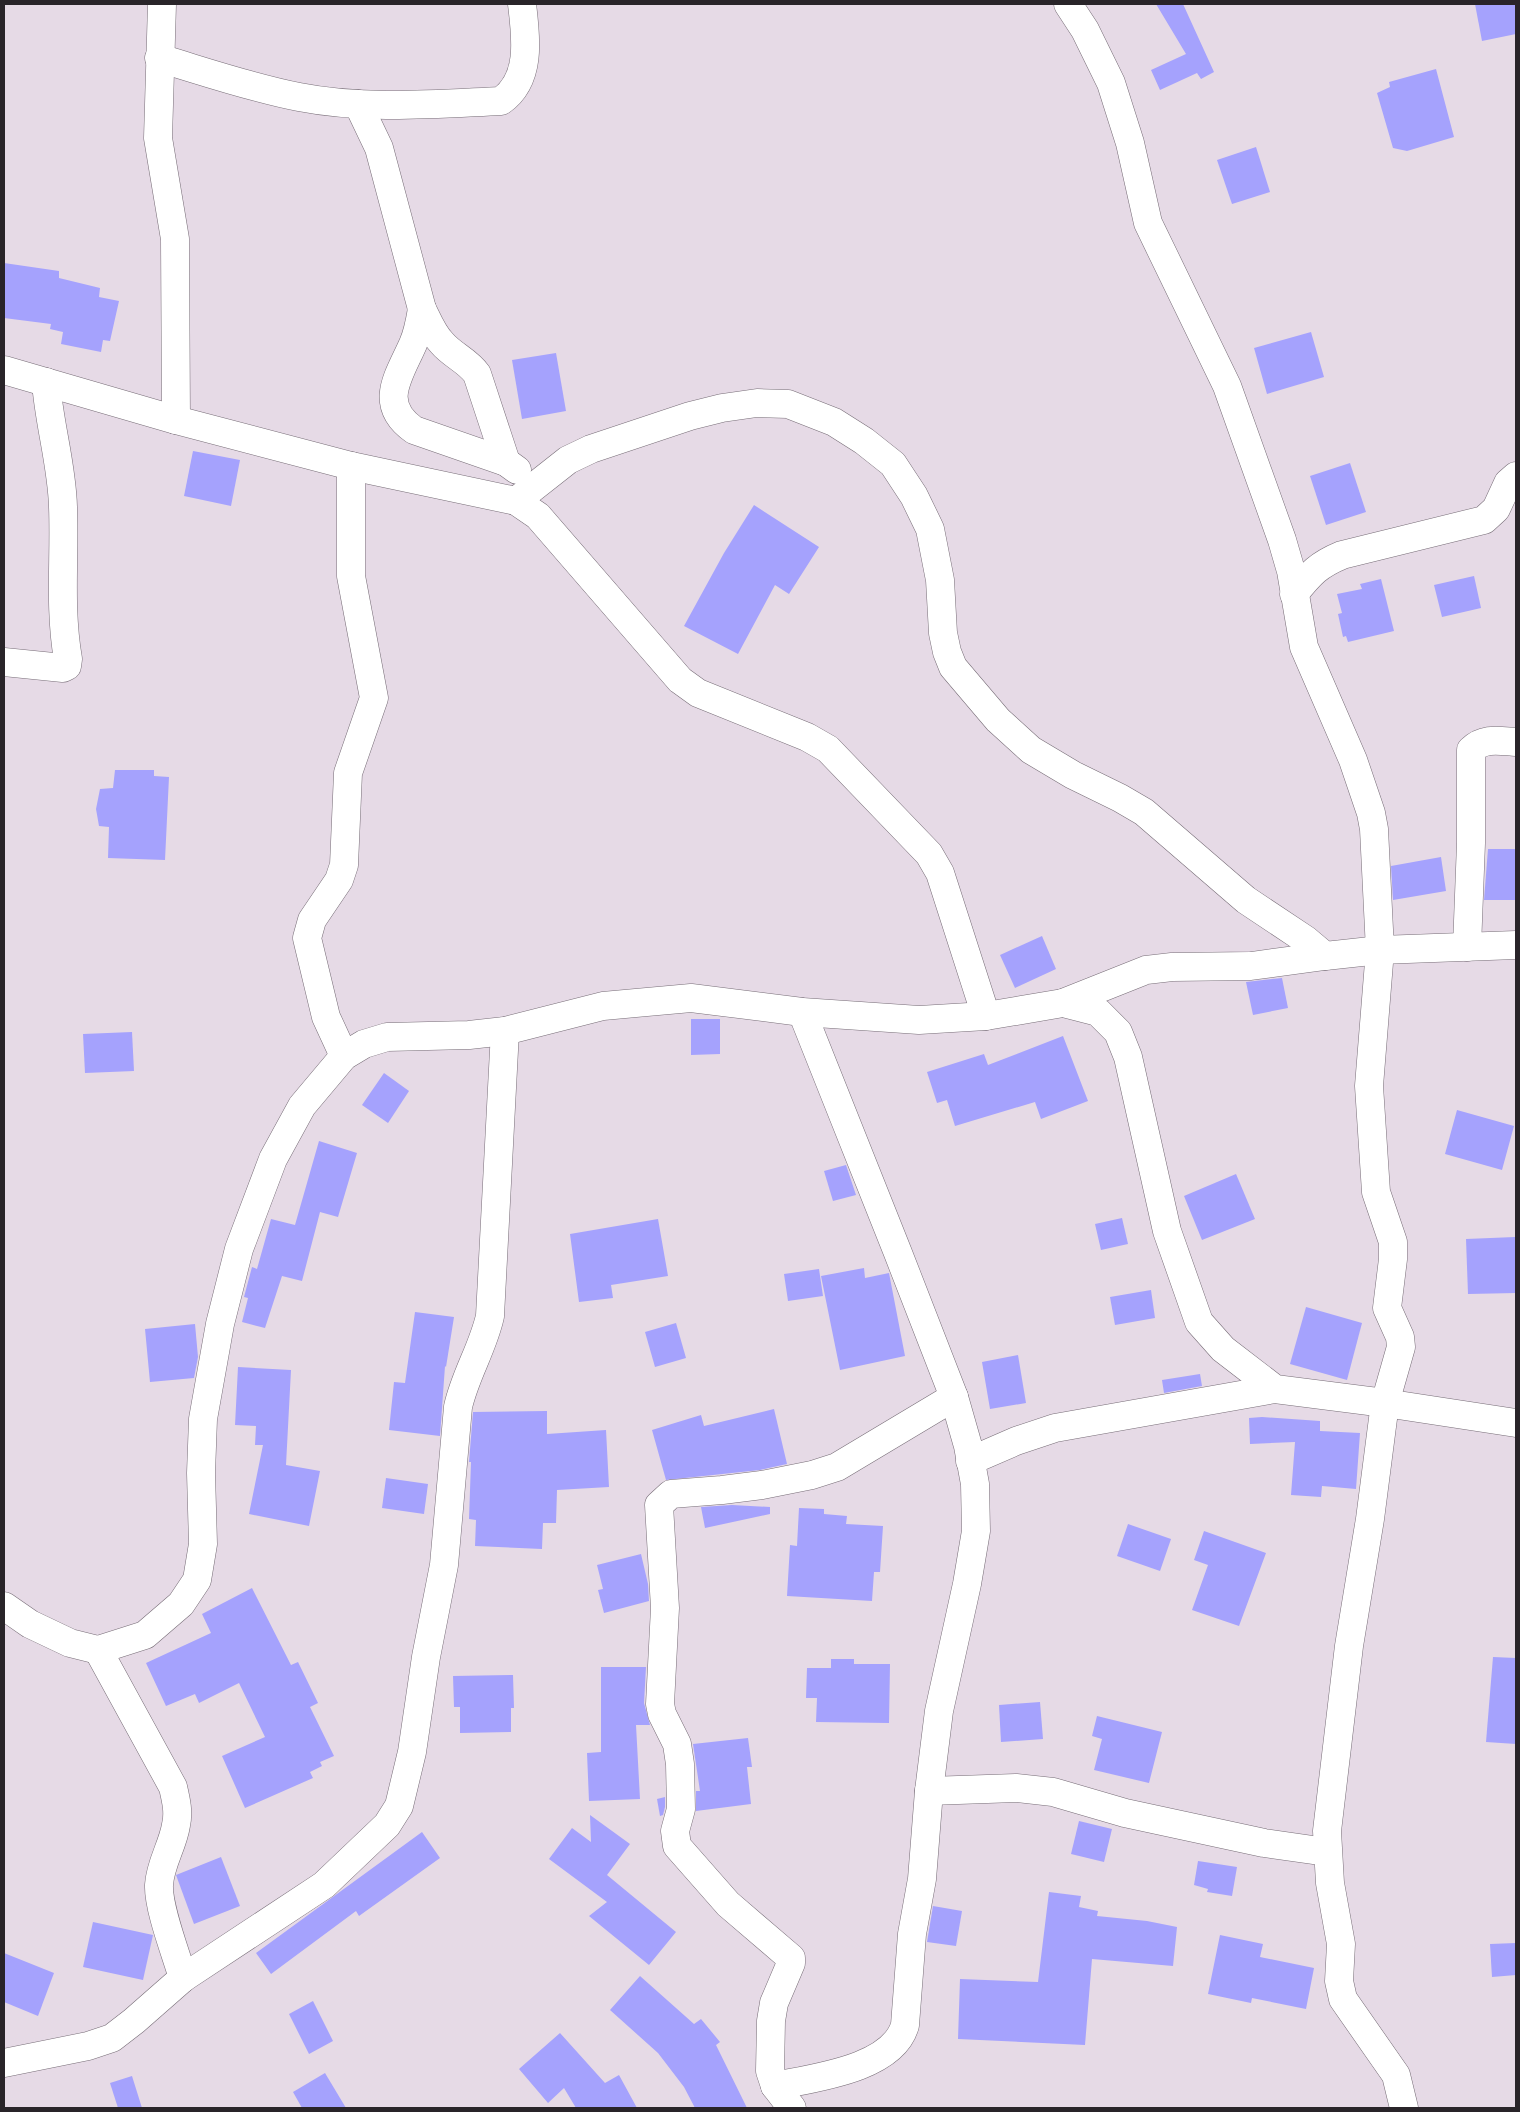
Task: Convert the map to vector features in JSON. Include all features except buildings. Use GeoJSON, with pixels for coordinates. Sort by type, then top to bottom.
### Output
{"type":"FeatureCollection","features":[{"type":"Feature","properties":{"kind":"street"},"geometry":{"type":"LineString","coordinates":[[162,4],[158,138],[175,239],[176,420]]}},
{"type":"Feature","properties":{"kind":"street"},"geometry":{"type":"LineString","coordinates":[[159,58],[243,84],[299,97],[358,104],[501,101],[511,94],[518,84],[522,69],[526,44],[522,4]]}},
{"type":"Feature","properties":{"kind":"street"},"geometry":{"type":"LineString","coordinates":[[1068,4],[1085,30],[1111,83],[1130,143],[1148,224],[1227,386],[1282,540],[1291,571],[1304,647],[1353,760],[1371,813],[1374,829],[1380,950],[1370,1050],[1369,1095],[1376,1192],[1393,1242],[1393,1259],[1387,1308],[1400,1337],[1401,1347],[1385,1403],[1370,1520],[1349,1646],[1327,1831],[1327,1852],[1330,1883],[1341,1944],[1339,1981],[1343,1999],[1396,2075],[1404,2108]]}},
{"type":"Feature","properties":{"kind":"street"},"geometry":{"type":"LineString","coordinates":[[358,104],[379,148],[422,309],[442,344],[471,366],[478,374],[506,462],[538,516],[680,680],[698,693],[807,737],[828,748],[929,854],[940,873],[986,1016]]}},
{"type":"Feature","properties":{"kind":"street"},"geometry":{"type":"LineString","coordinates":[[422,309],[414,342],[395,386],[394,402],[396,414],[402,422],[414,430],[506,462]]}},
{"type":"Feature","properties":{"kind":"street"},"geometry":{"type":"LineString","coordinates":[[4,370],[176,420],[351,466],[526,493],[568,460],[591,449],[690,416],[722,408],[757,403],[788,404],[834,422],[864,441],[893,464],[914,496],[930,529],[940,580],[943,633],[947,652],[953,667],[998,720],[1031,750],[1073,775],[1144,812],[1246,900],[1306,940],[1325,956]]}},
{"type":"Feature","properties":{"kind":"street"},"geometry":{"type":"LineString","coordinates":[[4,662],[63,668],[67,666],[68,658],[62,608],[63,507],[61,476],[48,411],[46,382]]}},
{"type":"Feature","properties":{"kind":"street"},"geometry":{"type":"LineString","coordinates":[[344,1056],[326,1017],[307,938],[312,920],[339,880],[344,865],[348,773],[374,698],[372,679],[351,576],[351,466]]}},
{"type":"Feature","properties":{"kind":"street"},"geometry":{"type":"LineString","coordinates":[[1294,594],[1309,576],[1324,563],[1342,555],[1484,520],[1496,509],[1508,483],[1516,476]]}},
{"type":"Feature","properties":{"kind":"street"},"geometry":{"type":"LineString","coordinates":[[1467,947],[1471,843],[1471,750],[1478,744],[1486,741],[1516,742]]}},
{"type":"Feature","properties":{"kind":"street"},"geometry":{"type":"LineString","coordinates":[[4,1606],[30,1624],[70,1643],[98,1650],[145,1635],[182,1604],[197,1580],[204,1544],[201,1473],[203,1419],[220,1324],[239,1249],[273,1159],[302,1106],[344,1056],[364,1044],[387,1037],[469,1035],[505,1030],[603,1006],[682,999],[802,1012],[919,1020],[986,1016],[1063,1003],[1146,970],[1172,967],[1251,966],[1380,950],[1516,945]]}},
{"type":"Feature","properties":{"kind":"street"},"geometry":{"type":"LineString","coordinates":[[1063,1003],[1098,1012],[1118,1032],[1128,1057],[1167,1231],[1199,1322],[1223,1349],[1275,1389]]}},
{"type":"Feature","properties":{"kind":"street"},"geometry":{"type":"LineString","coordinates":[[775,2086],[855,2068],[874,2059],[897,2042],[902,2035],[905,2025],[912,1934],[922,1879],[929,1790],[942,1690],[968,1584],[976,1531],[975,1484],[954,1397],[802,1012]]}},
{"type":"Feature","properties":{"kind":"street"},"geometry":{"type":"LineString","coordinates":[[4,2063],[88,2046],[112,2038],[183,1978],[324,1885],[387,1825],[399,1806],[412,1752],[426,1657],[444,1565],[458,1407],[461,1392],[486,1336],[490,1316],[505,1030]]}},
{"type":"Feature","properties":{"kind":"street"},"geometry":{"type":"LineString","coordinates":[[970,1461],[1016,1441],[1055,1428],[1275,1389],[1385,1403],[1516,1423]]}},
{"type":"Feature","properties":{"kind":"street"},"geometry":{"type":"LineString","coordinates":[[792,2108],[775,2086],[770,2072],[771,2021],[774,2003],[791,1963],[791,1958],[728,1904],[677,1846],[675,1831],[681,1809],[680,1764],[677,1744],[662,1714],[660,1704],[665,1608],[659,1505],[672,1494],[762,1485],[812,1475],[837,1467],[954,1397]]}},
{"type":"Feature","properties":{"kind":"street"},"geometry":{"type":"LineString","coordinates":[[98,1650],[173,1787],[178,1807],[176,1826],[160,1874],[159,1886],[160,1901],[183,1978]]}},
{"type":"Feature","properties":{"kind":"street"},"geometry":{"type":"LineString","coordinates":[[929,1790],[1016,1788],[1053,1792],[1125,1813],[1264,1844],[1327,1852]]}}]}
